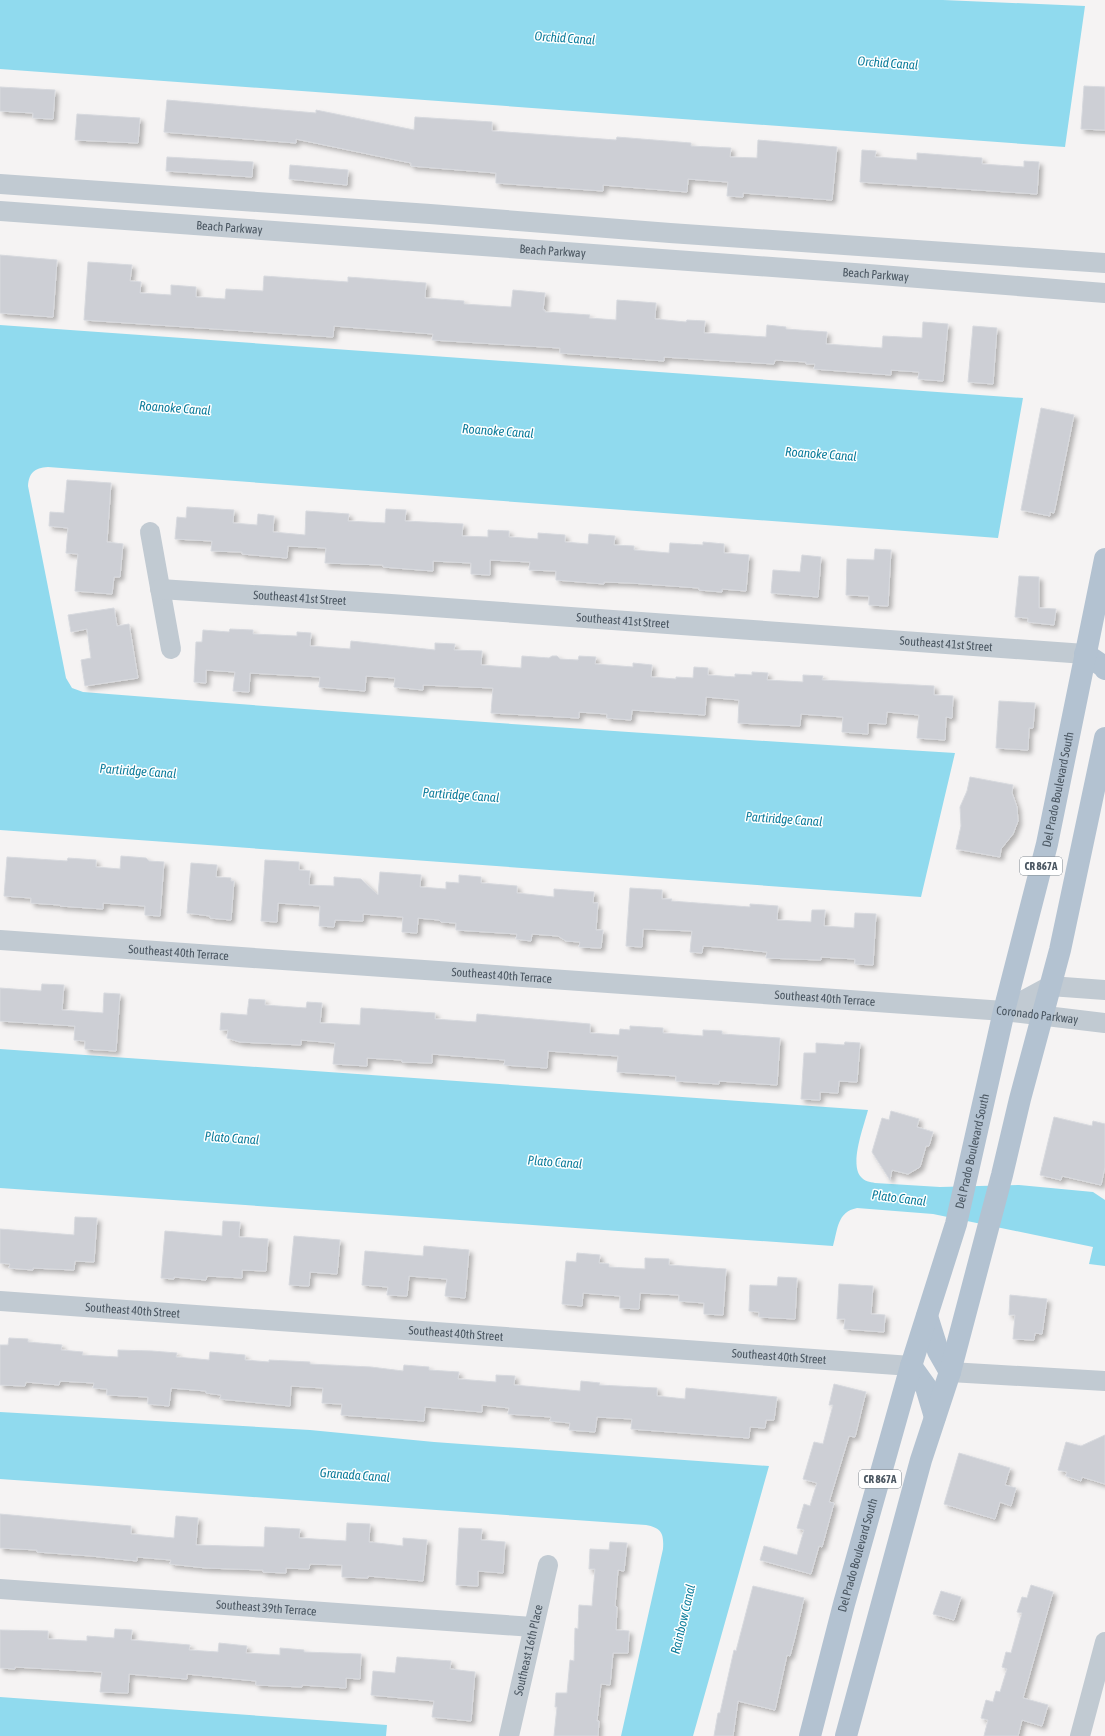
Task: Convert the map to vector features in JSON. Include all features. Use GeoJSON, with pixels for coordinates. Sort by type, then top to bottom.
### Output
{"type":"FeatureCollection","features":[{"type":"Feature","properties":{"kind":"main road","name":"Del Prado Boulevard South"},"geometry":{"type":"LineString","coordinates":[[810,1736],[844,1604],[911,1366],[956,1224],[969,1172],[1004,1011],[1047,844],[1105,559]]}},
{"type":"Feature","properties":{"kind":"main road"},"geometry":{"type":"LineString","coordinates":[[1085,654],[1105,669]]}},
{"type":"Feature","properties":{"kind":"main road","name":"CR 867A"},"geometry":{"type":"LineString","coordinates":[[846,1736],[919,1468],[950,1372],[988,1229],[1060,950],[1084,843],[1105,738]]}},
{"type":"Feature","properties":{"kind":"main road"},"geometry":{"type":"LineString","coordinates":[[927,1316],[938,1351],[950,1372]]}},
{"type":"Feature","properties":{"kind":"main road"},"geometry":{"type":"LineString","coordinates":[[911,1366],[926,1387],[935,1417]]}},
{"type":"Feature","properties":{"kind":"street"},"geometry":{"type":"LineString","coordinates":[[0,184],[1105,263]]}},
{"type":"Feature","properties":{"kind":"street"},"geometry":{"type":"LineString","coordinates":[[100,218],[101,192]]}},
{"type":"Feature","properties":{"kind":"street"},"geometry":{"type":"LineString","coordinates":[[374,239],[376,210]]}},
{"type":"Feature","properties":{"kind":"street","name":"Beach Parkway"},"geometry":{"type":"LineString","coordinates":[[0,211],[1105,293]]}},
{"type":"Feature","properties":{"kind":"street"},"geometry":{"type":"LineString","coordinates":[[669,260],[670,233]]}},
{"type":"Feature","properties":{"kind":"street"},"geometry":{"type":"LineString","coordinates":[[150,532],[172,649]]}},
{"type":"Feature","properties":{"kind":"street","name":"Southeast 41st Street"},"geometry":{"type":"LineString","coordinates":[[160,589],[407,605],[1085,654]]}},
{"type":"Feature","properties":{"kind":"street","name":"Southeast 40th Terrace"},"geometry":{"type":"LineString","coordinates":[[0,940],[1004,1011]]}},
{"type":"Feature","properties":{"kind":"street"},"geometry":{"type":"LineString","coordinates":[[1050,986],[1105,990]]}},
{"type":"Feature","properties":{"kind":"street","name":"Coronado Parkway"},"geometry":{"type":"LineString","coordinates":[[1004,1011],[1050,986]]}},
{"type":"Feature","properties":{"kind":"street","name":"Coronado Parkway"},"geometry":{"type":"LineString","coordinates":[[1004,1011],[1042,1017],[1105,1023]]}},
{"type":"Feature","properties":{"kind":"street","name":"Southeast 40th Street"},"geometry":{"type":"LineString","coordinates":[[0,1301],[911,1366]]}},
{"type":"Feature","properties":{"kind":"street"},"geometry":{"type":"LineString","coordinates":[[950,1372],[1105,1381]]}},
{"type":"Feature","properties":{"kind":"street","name":"Southeast 16th Place"},"geometry":{"type":"LineString","coordinates":[[509,1736],[548,1565]]}},
{"type":"Feature","properties":{"kind":"street","name":"Southeast 39th Terrace"},"geometry":{"type":"LineString","coordinates":[[0,1589],[533,1627]]}},
{"type":"Feature","properties":{"kind":"street"},"geometry":{"type":"LineString","coordinates":[[1080,1736],[1105,1642]]}},
{"type":"Feature","properties":{"kind":"water","name":"Orchid Canal"},"geometry":{"type":"Polygon","coordinates":[[[0,0],[943,0],[1085,6],[1065,147],[0,69],[0,0]]]}},
{"type":"Feature","properties":{"kind":"water"},"geometry":{"type":"Polygon","coordinates":[[[0,325],[1023,398],[998,538],[48,467],[33,472],[29,481],[28,486],[66,678],[72,688],[83,692],[301,709],[955,753],[921,897],[0,830],[0,325]]]}},
{"type":"Feature","properties":{"kind":"water","name":"Plato Canal"},"geometry":{"type":"Polygon","coordinates":[[[0,1049],[868,1110],[858,1145],[856,1163],[861,1177],[867,1181],[875,1183],[940,1187],[1019,1185],[1093,1192],[1105,1200],[1105,1266],[1089,1264],[1093,1247],[933,1214],[857,1208],[850,1210],[842,1217],[839,1222],[833,1246],[0,1188],[0,1049]]]}},
{"type":"Feature","properties":{"kind":"water"},"geometry":{"type":"Polygon","coordinates":[[[0,1412],[310,1430],[434,1442],[769,1466],[693,1736],[621,1736],[663,1549],[661,1532],[656,1528],[646,1525],[0,1479],[0,1412]]]}},
{"type":"Feature","properties":{"kind":"water"},"geometry":{"type":"Polygon","coordinates":[[[0,1697],[387,1725],[386,1736],[0,1736],[0,1697]]]}},
{"type":"Feature","properties":{"kind":"building"},"geometry":{"type":"Polygon","coordinates":[[[1084,86],[1105,87],[1105,130],[1081,129],[1084,86]]]}},
{"type":"Feature","properties":{"kind":"building"},"geometry":{"type":"Polygon","coordinates":[[[0,87],[55,90],[53,119],[33,118],[33,113],[0,111],[0,87]]]}},
{"type":"Feature","properties":{"kind":"building"},"geometry":{"type":"Polygon","coordinates":[[[167,100],[316,113],[316,110],[414,130],[415,117],[492,122],[492,131],[616,140],[617,137],[691,143],[691,146],[731,148],[730,157],[757,158],[758,140],[837,147],[832,200],[743,193],[743,197],[727,196],[728,182],[688,179],[687,192],[603,185],[603,191],[496,183],[496,173],[411,166],[411,163],[296,139],[296,143],[164,132],[167,100]]]}},
{"type":"Feature","properties":{"kind":"building"},"geometry":{"type":"Polygon","coordinates":[[[77,114],[140,118],[138,143],[75,140],[77,114]]]}},
{"type":"Feature","properties":{"kind":"building"},"geometry":{"type":"Polygon","coordinates":[[[862,150],[876,151],[875,157],[917,160],[917,153],[982,158],[982,164],[1024,167],[1024,161],[1039,162],[1037,194],[860,182],[862,150]]]}},
{"type":"Feature","properties":{"kind":"building"},"geometry":{"type":"Polygon","coordinates":[[[167,157],[253,162],[252,177],[166,171],[167,157]]]}},
{"type":"Feature","properties":{"kind":"building"},"geometry":{"type":"Polygon","coordinates":[[[290,165],[348,170],[347,185],[289,179],[290,165]]]}},
{"type":"Feature","properties":{"kind":"building"},"geometry":{"type":"Polygon","coordinates":[[[0,255],[57,260],[53,317],[0,313],[0,255]]]}},
{"type":"Feature","properties":{"kind":"building"},"geometry":{"type":"Polygon","coordinates":[[[88,262],[132,265],[130,281],[141,282],[140,293],[171,295],[171,285],[196,287],[196,297],[225,299],[226,289],[263,291],[264,276],[348,282],[348,277],[426,283],[425,298],[464,301],[464,304],[511,307],[513,290],[545,293],[543,310],[545,310],[545,312],[590,315],[589,318],[616,320],[617,300],[656,303],[655,319],[686,322],[687,320],[705,321],[704,333],[766,337],[767,325],[786,327],[786,329],[827,332],[826,344],[882,348],[883,336],[922,338],[923,322],[948,324],[943,381],[918,379],[919,372],[891,370],[891,375],[814,369],[815,364],[806,364],[806,362],[775,360],[774,364],[664,357],[664,361],[560,353],[560,348],[432,340],[433,334],[334,326],[333,337],[84,320],[88,262]]]}},
{"type":"Feature","properties":{"kind":"building"},"geometry":{"type":"Polygon","coordinates":[[[973,326],[997,328],[993,384],[968,382],[973,326]]]}},
{"type":"Feature","properties":{"kind":"building"},"geometry":{"type":"Polygon","coordinates":[[[1041,408],[1074,415],[1054,513],[1050,512],[1050,516],[1021,510],[1041,408]]]}},
{"type":"Feature","properties":{"kind":"building"},"geometry":{"type":"Polygon","coordinates":[[[67,480],[111,483],[107,542],[123,544],[120,577],[114,577],[112,594],[75,591],[78,554],[66,553],[68,528],[49,526],[50,512],[64,513],[67,480]]]}},
{"type":"Feature","properties":{"kind":"building"},"geometry":{"type":"Polygon","coordinates":[[[187,507],[234,510],[233,523],[257,525],[258,514],[274,516],[273,532],[305,535],[306,511],[349,514],[348,521],[385,523],[386,509],[406,510],[405,521],[463,524],[462,536],[488,537],[488,530],[509,531],[509,537],[538,539],[538,533],[565,535],[565,542],[588,544],[589,534],[615,536],[614,545],[634,546],[634,550],[669,553],[670,543],[703,545],[703,542],[724,544],[724,553],[749,555],[746,591],[722,589],[722,592],[699,590],[699,588],[631,583],[604,582],[604,584],[556,580],[556,571],[529,570],[530,562],[490,560],[490,575],[471,574],[471,563],[433,561],[433,571],[383,567],[383,565],[325,563],[326,548],[288,546],[287,558],[242,554],[242,552],[211,551],[212,541],[175,539],[177,517],[186,518],[187,507]]]}},
{"type":"Feature","properties":{"kind":"building"},"geometry":{"type":"Polygon","coordinates":[[[875,549],[891,550],[888,606],[869,605],[869,596],[846,595],[847,559],[874,560],[875,549]]]}},
{"type":"Feature","properties":{"kind":"building"},"geometry":{"type":"Polygon","coordinates":[[[802,555],[821,557],[818,597],[771,593],[773,570],[800,572],[802,555]]]}},
{"type":"Feature","properties":{"kind":"building"},"geometry":{"type":"Polygon","coordinates":[[[1019,576],[1039,577],[1039,608],[1056,609],[1054,625],[1028,622],[1028,618],[1015,617],[1019,576]]]}},
{"type":"Feature","properties":{"kind":"building"},"geometry":{"type":"Polygon","coordinates":[[[114,608],[117,626],[129,624],[138,678],[85,686],[81,660],[91,658],[87,629],[71,632],[68,615],[114,608]]]}},
{"type":"Feature","properties":{"kind":"building"},"geometry":{"type":"Polygon","coordinates":[[[230,629],[253,630],[253,634],[297,636],[297,632],[311,633],[310,646],[350,649],[351,641],[435,650],[435,643],[455,644],[454,650],[482,651],[481,665],[521,668],[522,656],[549,658],[552,656],[557,656],[560,659],[578,660],[579,656],[596,657],[595,664],[633,667],[633,663],[652,665],[651,677],[676,679],[676,677],[693,678],[694,667],[708,668],[708,675],[735,677],[735,674],[752,675],[752,672],[768,673],[767,680],[803,682],[803,675],[823,676],[822,680],[934,686],[934,695],[953,696],[952,718],[946,717],[945,740],[917,738],[919,715],[887,712],[886,724],[868,723],[868,734],[842,732],[843,717],[801,714],[800,726],[738,723],[739,700],[706,697],[705,715],[632,710],[631,720],[607,718],[607,714],[579,712],[579,718],[491,713],[493,688],[423,685],[423,690],[394,687],[395,678],[366,676],[365,691],[319,687],[320,677],[250,673],[249,692],[233,691],[235,672],[206,670],[206,683],[194,682],[196,642],[202,642],[203,630],[229,632],[230,629]]]}},
{"type":"Feature","properties":{"kind":"building"},"geometry":{"type":"Polygon","coordinates":[[[999,701],[1035,703],[1033,728],[1029,728],[1028,750],[996,748],[999,701]]]}},
{"type":"Feature","properties":{"kind":"building"},"geometry":{"type":"Polygon","coordinates":[[[970,777],[1013,785],[1012,793],[1017,807],[1018,821],[1013,834],[1001,849],[1000,857],[956,849],[961,826],[960,807],[967,791],[970,777]]]}},
{"type":"Feature","properties":{"kind":"building"},"geometry":{"type":"Polygon","coordinates":[[[121,856],[146,858],[149,861],[164,862],[160,916],[145,915],[145,906],[103,903],[103,909],[60,906],[31,903],[31,898],[4,896],[7,857],[67,861],[68,858],[96,860],[96,867],[120,869],[121,856]]]}},
{"type":"Feature","properties":{"kind":"building"},"geometry":{"type":"Polygon","coordinates":[[[265,860],[299,862],[299,870],[310,871],[309,885],[334,886],[334,877],[361,879],[378,895],[380,872],[421,875],[420,887],[446,889],[446,882],[459,883],[459,875],[481,877],[481,883],[517,886],[517,893],[554,897],[554,889],[594,892],[593,903],[598,903],[596,930],[603,930],[601,948],[579,947],[580,942],[566,941],[558,936],[532,934],[531,941],[516,939],[517,934],[456,930],[456,923],[418,918],[417,933],[402,932],[403,917],[363,914],[363,921],[335,920],[334,927],[319,926],[320,906],[278,903],[277,922],[261,921],[265,860]]]}},
{"type":"Feature","properties":{"kind":"building"},"geometry":{"type":"Polygon","coordinates":[[[191,863],[217,865],[216,877],[231,878],[231,881],[234,881],[231,920],[210,918],[210,916],[187,913],[191,863]]]}},
{"type":"Feature","properties":{"kind":"building"},"geometry":{"type":"Polygon","coordinates":[[[630,888],[662,890],[662,899],[672,899],[671,901],[750,907],[750,904],[778,906],[777,920],[811,922],[812,910],[825,910],[824,926],[854,928],[855,913],[876,914],[873,965],[855,964],[855,959],[821,957],[821,960],[766,958],[767,952],[719,947],[703,946],[702,953],[690,952],[692,931],[643,929],[642,947],[626,946],[630,888]]]}},
{"type":"Feature","properties":{"kind":"building"},"geometry":{"type":"Polygon","coordinates":[[[42,984],[64,985],[62,1010],[103,1013],[104,993],[120,994],[116,1051],[85,1049],[85,1041],[74,1040],[75,1026],[0,1021],[0,988],[41,991],[42,984]]]}},
{"type":"Feature","properties":{"kind":"building"},"geometry":{"type":"Polygon","coordinates":[[[249,999],[265,1000],[265,1005],[306,1008],[307,1002],[322,1003],[320,1023],[360,1025],[361,1008],[435,1013],[435,1019],[476,1022],[477,1014],[590,1024],[590,1033],[619,1035],[620,1029],[630,1030],[630,1026],[663,1028],[663,1033],[703,1036],[703,1030],[722,1031],[722,1034],[780,1038],[777,1085],[719,1081],[719,1084],[676,1081],[676,1076],[617,1072],[618,1056],[548,1051],[547,1068],[504,1065],[505,1060],[432,1054],[432,1063],[402,1062],[402,1060],[367,1058],[367,1066],[333,1064],[335,1043],[301,1040],[301,1045],[240,1042],[227,1038],[228,1030],[220,1030],[221,1013],[247,1015],[249,999]]]}},
{"type":"Feature","properties":{"kind":"building"},"geometry":{"type":"Polygon","coordinates":[[[845,1042],[860,1043],[857,1082],[839,1081],[838,1093],[820,1092],[820,1100],[801,1099],[804,1053],[816,1053],[816,1043],[844,1045],[845,1042]]]}},
{"type":"Feature","properties":{"kind":"building"},"geometry":{"type":"Polygon","coordinates":[[[891,1111],[919,1119],[917,1127],[933,1132],[929,1146],[926,1146],[920,1167],[908,1174],[892,1170],[890,1180],[872,1152],[882,1118],[889,1120],[891,1111]]]}},
{"type":"Feature","properties":{"kind":"building"},"geometry":{"type":"Polygon","coordinates":[[[1054,1117],[1092,1126],[1093,1121],[1105,1124],[1105,1167],[1101,1185],[1062,1176],[1061,1180],[1040,1175],[1054,1117]]]}},
{"type":"Feature","properties":{"kind":"building"},"geometry":{"type":"Polygon","coordinates":[[[75,1217],[97,1218],[94,1262],[75,1261],[74,1270],[33,1268],[33,1270],[9,1268],[10,1264],[0,1263],[0,1229],[74,1235],[75,1217]]]}},
{"type":"Feature","properties":{"kind":"building"},"geometry":{"type":"Polygon","coordinates":[[[223,1221],[240,1222],[239,1237],[268,1239],[266,1271],[242,1270],[242,1278],[207,1276],[206,1280],[174,1277],[174,1279],[161,1278],[165,1231],[222,1236],[223,1221]]]}},
{"type":"Feature","properties":{"kind":"building"},"geometry":{"type":"Polygon","coordinates":[[[294,1236],[340,1240],[337,1274],[310,1272],[309,1286],[289,1285],[294,1236]]]}},
{"type":"Feature","properties":{"kind":"building"},"geometry":{"type":"Polygon","coordinates":[[[424,1246],[469,1250],[465,1298],[445,1296],[447,1279],[409,1276],[407,1296],[387,1295],[388,1287],[362,1285],[365,1251],[423,1256],[424,1246]]]}},
{"type":"Feature","properties":{"kind":"building"},"geometry":{"type":"Polygon","coordinates":[[[577,1253],[600,1255],[599,1263],[609,1264],[609,1267],[645,1269],[645,1258],[669,1259],[669,1265],[726,1269],[723,1315],[704,1314],[704,1303],[679,1301],[679,1295],[640,1293],[639,1309],[620,1308],[620,1296],[583,1293],[582,1306],[562,1304],[566,1261],[576,1262],[577,1253]]]}},
{"type":"Feature","properties":{"kind":"building"},"geometry":{"type":"Polygon","coordinates":[[[778,1277],[797,1278],[795,1319],[759,1317],[759,1312],[749,1311],[750,1285],[777,1286],[778,1277]]]}},
{"type":"Feature","properties":{"kind":"building"},"geometry":{"type":"Polygon","coordinates":[[[839,1284],[873,1286],[871,1314],[885,1315],[884,1332],[844,1329],[845,1319],[837,1319],[839,1284]]]}},
{"type":"Feature","properties":{"kind":"building"},"geometry":{"type":"Polygon","coordinates":[[[1010,1295],[1047,1299],[1042,1334],[1035,1333],[1034,1340],[1013,1339],[1015,1315],[1009,1315],[1010,1295]]]}},
{"type":"Feature","properties":{"kind":"building"},"geometry":{"type":"Polygon","coordinates":[[[9,1338],[28,1339],[28,1342],[62,1345],[61,1350],[83,1352],[82,1355],[118,1357],[118,1350],[152,1351],[177,1353],[176,1357],[209,1360],[210,1352],[245,1355],[245,1360],[269,1362],[269,1360],[310,1362],[310,1364],[371,1367],[403,1371],[404,1365],[429,1367],[429,1370],[459,1372],[458,1379],[496,1382],[496,1375],[515,1376],[514,1385],[580,1391],[581,1381],[600,1383],[599,1385],[657,1388],[657,1396],[685,1399],[686,1388],[777,1397],[774,1420],[766,1420],[765,1428],[750,1427],[749,1438],[631,1429],[632,1419],[597,1417],[595,1432],[569,1430],[570,1423],[550,1421],[551,1417],[508,1414],[509,1408],[482,1405],[482,1412],[425,1407],[424,1421],[341,1415],[342,1404],[322,1403],[323,1388],[291,1386],[290,1406],[220,1399],[221,1395],[206,1393],[206,1391],[171,1388],[169,1406],[148,1404],[148,1397],[107,1395],[107,1389],[93,1388],[94,1383],[60,1381],[59,1385],[26,1382],[25,1386],[0,1385],[0,1345],[8,1345],[9,1338]]]}},
{"type":"Feature","properties":{"kind":"building"},"geometry":{"type":"Polygon","coordinates":[[[834,1384],[866,1392],[855,1437],[849,1436],[829,1502],[834,1503],[822,1547],[819,1546],[811,1574],[760,1560],[764,1546],[797,1555],[804,1530],[797,1528],[804,1504],[810,1506],[817,1483],[803,1479],[814,1442],[823,1444],[833,1405],[829,1405],[834,1384]]]}},
{"type":"Feature","properties":{"kind":"building"},"geometry":{"type":"Polygon","coordinates":[[[1105,1435],[1105,1484],[1082,1477],[1081,1481],[1066,1476],[1067,1472],[1058,1470],[1066,1442],[1081,1446],[1105,1435]]]}},
{"type":"Feature","properties":{"kind":"building"},"geometry":{"type":"Polygon","coordinates":[[[959,1453],[1010,1468],[1005,1485],[1016,1488],[1011,1506],[1000,1502],[995,1519],[944,1504],[959,1453]]]}},
{"type":"Feature","properties":{"kind":"building"},"geometry":{"type":"Polygon","coordinates":[[[0,1514],[131,1526],[131,1534],[174,1538],[176,1516],[198,1518],[196,1545],[264,1547],[265,1527],[300,1529],[299,1538],[346,1541],[347,1523],[370,1524],[369,1542],[403,1546],[403,1538],[427,1540],[423,1581],[368,1576],[368,1578],[342,1577],[342,1565],[310,1564],[309,1569],[286,1568],[286,1573],[263,1572],[263,1570],[206,1568],[170,1564],[171,1560],[137,1557],[137,1561],[37,1552],[37,1550],[0,1548],[0,1514]]]}},
{"type":"Feature","properties":{"kind":"building"},"geometry":{"type":"Polygon","coordinates":[[[459,1528],[482,1529],[481,1540],[505,1542],[503,1573],[478,1571],[478,1586],[456,1585],[459,1528]]]}},
{"type":"Feature","properties":{"kind":"building"},"geometry":{"type":"Polygon","coordinates":[[[610,1542],[627,1543],[624,1571],[618,1570],[615,1606],[617,1607],[616,1630],[629,1631],[628,1653],[613,1653],[610,1685],[601,1684],[597,1721],[599,1721],[598,1736],[554,1736],[557,1707],[555,1707],[556,1693],[567,1693],[570,1660],[574,1661],[575,1628],[578,1629],[579,1605],[592,1606],[595,1569],[589,1569],[590,1549],[609,1550],[610,1542]]]}},
{"type":"Feature","properties":{"kind":"building"},"geometry":{"type":"Polygon","coordinates":[[[1031,1585],[1053,1592],[1023,1698],[1048,1705],[1042,1726],[1022,1720],[1018,1736],[984,1736],[988,1720],[981,1718],[986,1700],[993,1702],[996,1691],[1000,1692],[1007,1669],[1002,1667],[1006,1652],[1011,1653],[1022,1613],[1017,1612],[1022,1597],[1027,1598],[1031,1585]]]}},
{"type":"Feature","properties":{"kind":"building"},"geometry":{"type":"Polygon","coordinates":[[[753,1586],[804,1598],[795,1637],[790,1656],[787,1655],[775,1710],[738,1701],[733,1736],[714,1736],[718,1713],[720,1713],[734,1650],[736,1651],[753,1586]]]}},
{"type":"Feature","properties":{"kind":"building"},"geometry":{"type":"Polygon","coordinates":[[[941,1591],[961,1597],[954,1620],[933,1614],[941,1591]]]}},
{"type":"Feature","properties":{"kind":"building"},"geometry":{"type":"Polygon","coordinates":[[[115,1629],[132,1630],[131,1640],[190,1645],[189,1650],[218,1652],[219,1643],[247,1646],[246,1653],[280,1655],[280,1648],[304,1650],[304,1652],[361,1654],[360,1679],[346,1678],[346,1688],[302,1685],[302,1687],[256,1685],[256,1681],[187,1674],[187,1679],[129,1674],[128,1693],[100,1692],[102,1672],[15,1667],[15,1669],[0,1668],[0,1630],[48,1631],[48,1639],[87,1641],[87,1636],[114,1638],[115,1629]]]}},
{"type":"Feature","properties":{"kind":"building"},"geometry":{"type":"Polygon","coordinates":[[[397,1657],[451,1661],[450,1669],[475,1672],[471,1721],[432,1717],[434,1701],[371,1695],[373,1671],[395,1673],[397,1657]]]}},
{"type":"Feature","properties":{"kind":"water label","name":"Roanoke Canal"},"geometry":{"type":"Point","coordinates":[175,408]}},
{"type":"Feature","properties":{"kind":"water label","name":"Roanoke Canal"},"geometry":{"type":"Point","coordinates":[498,431]}},
{"type":"Feature","properties":{"kind":"water label","name":"Roanoke Canal"},"geometry":{"type":"Point","coordinates":[821,454]}},
{"type":"Feature","properties":{"kind":"water label","name":"Partiridge Canal"},"geometry":{"type":"Point","coordinates":[138,771]}},
{"type":"Feature","properties":{"kind":"water label","name":"Partiridge Canal"},"geometry":{"type":"Point","coordinates":[461,795]}},
{"type":"Feature","properties":{"kind":"water label","name":"Partiridge Canal"},"geometry":{"type":"Point","coordinates":[784,819]}},
{"type":"Feature","properties":{"kind":"water label","name":"Granada Canal"},"geometry":{"type":"Point","coordinates":[355,1475]}},
{"type":"Feature","properties":{"kind":"water label","name":"Rainbow Canal"},"geometry":{"type":"Point","coordinates":[683,1619]}}]}
